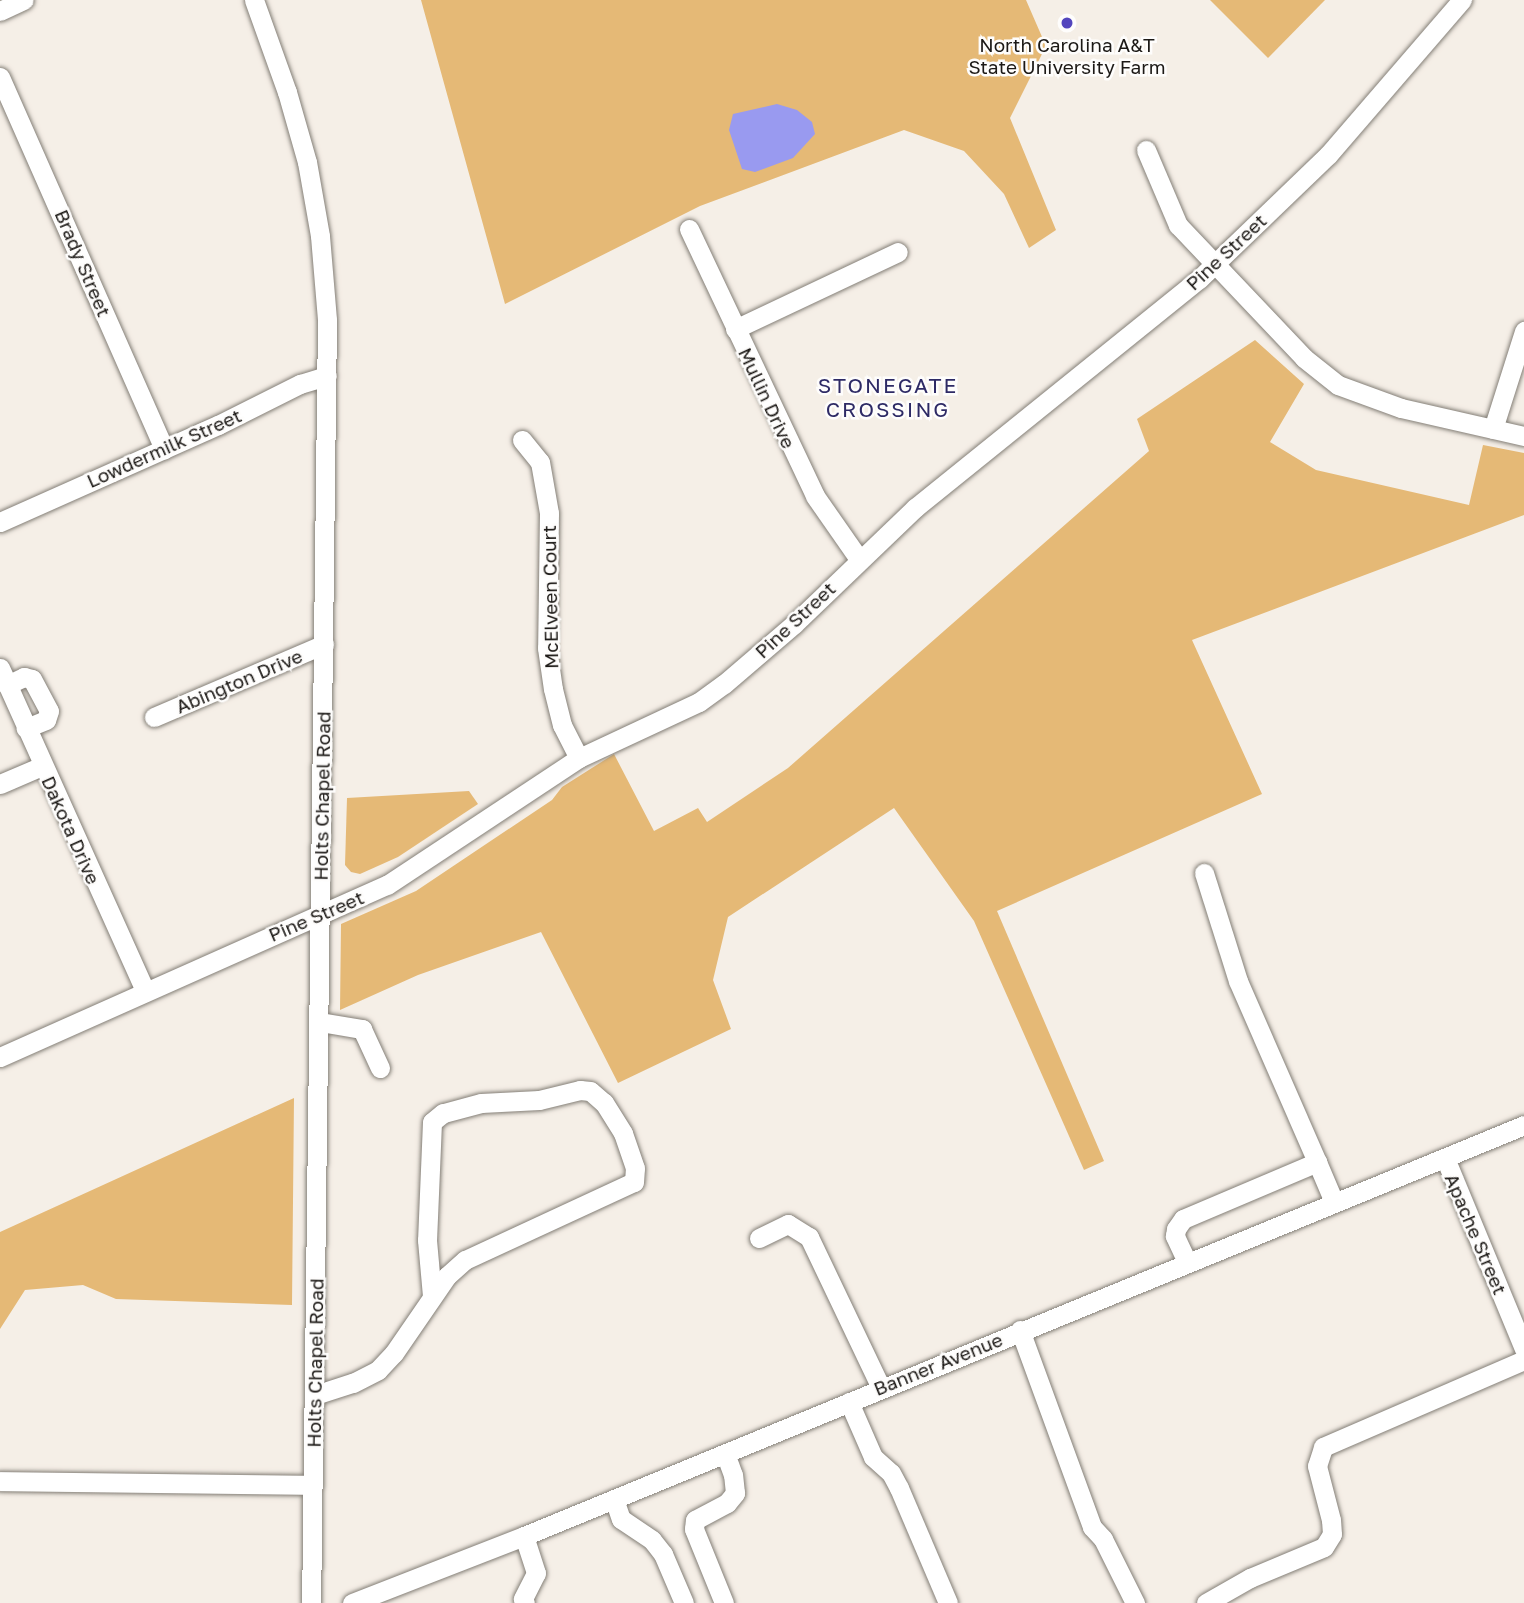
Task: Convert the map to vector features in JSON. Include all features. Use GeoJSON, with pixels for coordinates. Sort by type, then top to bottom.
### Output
{"type":"FeatureCollection","features":[{"type":"Feature","properties":{"kind":"street"},"geometry":{"type":"LineString","coordinates":[[0,11],[24,0]]}},
{"type":"Feature","properties":{"kind":"street","name":"Holts Chapel Road"},"geometry":{"type":"LineString","coordinates":[[254,0],[288,92],[307,162],[320,236],[327,320],[311,1603]]}},
{"type":"Feature","properties":{"kind":"street","name":"Pine Street"},"geometry":{"type":"LineString","coordinates":[[0,1057],[321,912],[387,885],[579,758],[707,696],[794,624],[859,559],[915,509],[1213,265],[1328,155],[1462,0]]}},
{"type":"Feature","properties":{"kind":"street","name":"Brady Street"},"geometry":{"type":"LineString","coordinates":[[0,77],[164,449]]}},
{"type":"Feature","properties":{"kind":"street"},"geometry":{"type":"LineString","coordinates":[[1146,150],[1178,225],[1213,265],[1304,358],[1338,385],[1401,408],[1524,436]]}},
{"type":"Feature","properties":{"kind":"street","name":"Mullin Drive"},"geometry":{"type":"LineString","coordinates":[[689,229],[815,496],[859,559]]}},
{"type":"Feature","properties":{"kind":"street"},"geometry":{"type":"LineString","coordinates":[[735,329],[898,251]]}},
{"type":"Feature","properties":{"kind":"street"},"geometry":{"type":"LineString","coordinates":[[1493,429],[1524,331]]}},
{"type":"Feature","properties":{"kind":"street","name":"Lowdermilk Street"},"geometry":{"type":"LineString","coordinates":[[0,522],[164,449],[300,384],[327,376]]}},
{"type":"Feature","properties":{"kind":"street","name":"McElveen Court"},"geometry":{"type":"LineString","coordinates":[[522,440],[540,461],[549,513],[547,648],[562,725],[579,758]]}},
{"type":"Feature","properties":{"kind":"street","name":"Abington Drive"},"geometry":{"type":"LineString","coordinates":[[154,717],[324,644]]}},
{"type":"Feature","properties":{"kind":"street"},"geometry":{"type":"LineString","coordinates":[[4,677],[32,679],[49,711],[46,720],[26,728]]}},
{"type":"Feature","properties":{"kind":"street","name":"Dakota Drive"},"geometry":{"type":"LineString","coordinates":[[4,677],[145,991]]}},
{"type":"Feature","properties":{"kind":"street"},"geometry":{"type":"LineString","coordinates":[[0,784],[42,766]]}},
{"type":"Feature","properties":{"kind":"street"},"geometry":{"type":"LineString","coordinates":[[1204,873],[1238,981],[1335,1202]]}},
{"type":"Feature","properties":{"kind":"street"},"geometry":{"type":"LineString","coordinates":[[320,1022],[362,1029],[380,1068]]}},
{"type":"Feature","properties":{"kind":"street"},"geometry":{"type":"LineString","coordinates":[[315,1395],[352,1383],[378,1370],[394,1353],[447,1276],[480,1251],[634,1182],[635,1168],[623,1133],[604,1103],[590,1091],[580,1090],[539,1100],[481,1103],[443,1113],[432,1122],[427,1240],[432,1296]]}},
{"type":"Feature","properties":{"kind":"street","name":"Banner Avenue"},"geometry":{"type":"LineString","coordinates":[[352,1603],[524,1536],[1524,1125]]}},
{"type":"Feature","properties":{"kind":"street","name":"Apache Street"},"geometry":{"type":"LineString","coordinates":[[1445,1158],[1524,1349]]}},
{"type":"Feature","properties":{"kind":"street"},"geometry":{"type":"LineString","coordinates":[[1187,1262],[1175,1236],[1176,1228],[1183,1219],[1317,1162]]}},
{"type":"Feature","properties":{"kind":"street"},"geometry":{"type":"LineString","coordinates":[[759,1238],[788,1224],[809,1237],[881,1388]]}},
{"type":"Feature","properties":{"kind":"street"},"geometry":{"type":"LineString","coordinates":[[1020,1331],[1092,1527],[1103,1539],[1135,1603]]}},
{"type":"Feature","properties":{"kind":"street"},"geometry":{"type":"LineString","coordinates":[[1206,1603],[1250,1578],[1324,1547],[1332,1534],[1317,1466],[1323,1447],[1524,1360]]}},
{"type":"Feature","properties":{"kind":"street"},"geometry":{"type":"LineString","coordinates":[[849,1402],[873,1457],[891,1473],[900,1488],[948,1603]]}},
{"type":"Feature","properties":{"kind":"street"},"geometry":{"type":"LineString","coordinates":[[724,1453],[733,1475],[735,1493],[727,1503],[695,1520],[694,1529],[724,1603]]}},
{"type":"Feature","properties":{"kind":"street"},"geometry":{"type":"LineString","coordinates":[[0,1480],[313,1485]]}},
{"type":"Feature","properties":{"kind":"street"},"geometry":{"type":"LineString","coordinates":[[614,1499],[621,1519],[652,1540],[663,1554],[684,1603]]}},
{"type":"Feature","properties":{"kind":"street"},"geometry":{"type":"LineString","coordinates":[[524,1536],[536,1573],[523,1599],[525,1603]]}},
{"type":"Feature","properties":{"kind":"shaded area"},"geometry":{"type":"Polygon","coordinates":[[[421,0],[1026,0],[1046,46],[1010,118],[1056,230],[1029,248],[1004,194],[964,151],[904,130],[700,206],[505,304],[421,0]]]}},
{"type":"Feature","properties":{"kind":"shaded area"},"geometry":{"type":"Polygon","coordinates":[[[1210,0],[1325,0],[1268,58],[1210,0]]]}},
{"type":"Feature","properties":{"kind":"shaded area"},"geometry":{"type":"Polygon","coordinates":[[[1255,340],[1304,384],[1270,442],[1316,470],[1469,505],[1483,445],[1524,453],[1524,515],[1192,640],[1262,794],[997,911],[1104,1161],[1084,1170],[974,921],[894,808],[728,917],[713,980],[731,1029],[618,1083],[541,932],[418,975],[340,1010],[341,924],[416,891],[552,800],[562,787],[614,754],[654,831],[698,808],[707,822],[788,768],[1149,451],[1137,419],[1255,340]]]}},
{"type":"Feature","properties":{"kind":"shaded area"},"geometry":{"type":"Polygon","coordinates":[[[469,791],[478,804],[398,857],[360,874],[351,872],[345,865],[347,798],[469,791]]]}},
{"type":"Feature","properties":{"kind":"shaded area"},"geometry":{"type":"Polygon","coordinates":[[[294,1098],[292,1305],[116,1299],[83,1285],[25,1290],[0,1329],[0,1232],[294,1098]]]}},
{"type":"Feature","properties":{"kind":"water"},"geometry":{"type":"Polygon","coordinates":[[[777,104],[797,110],[812,122],[815,134],[793,158],[755,172],[742,169],[729,130],[733,114],[777,104]]]}},
{"type":"Feature","properties":{"kind":"place","name":"North Carolina A&T State University Farm"},"geometry":{"type":"Point","coordinates":[1067,23]}},
{"type":"Feature","properties":{"kind":"district","name":"STONEGATE CROSSING"},"geometry":{"type":"Point","coordinates":[888,397]}}]}
